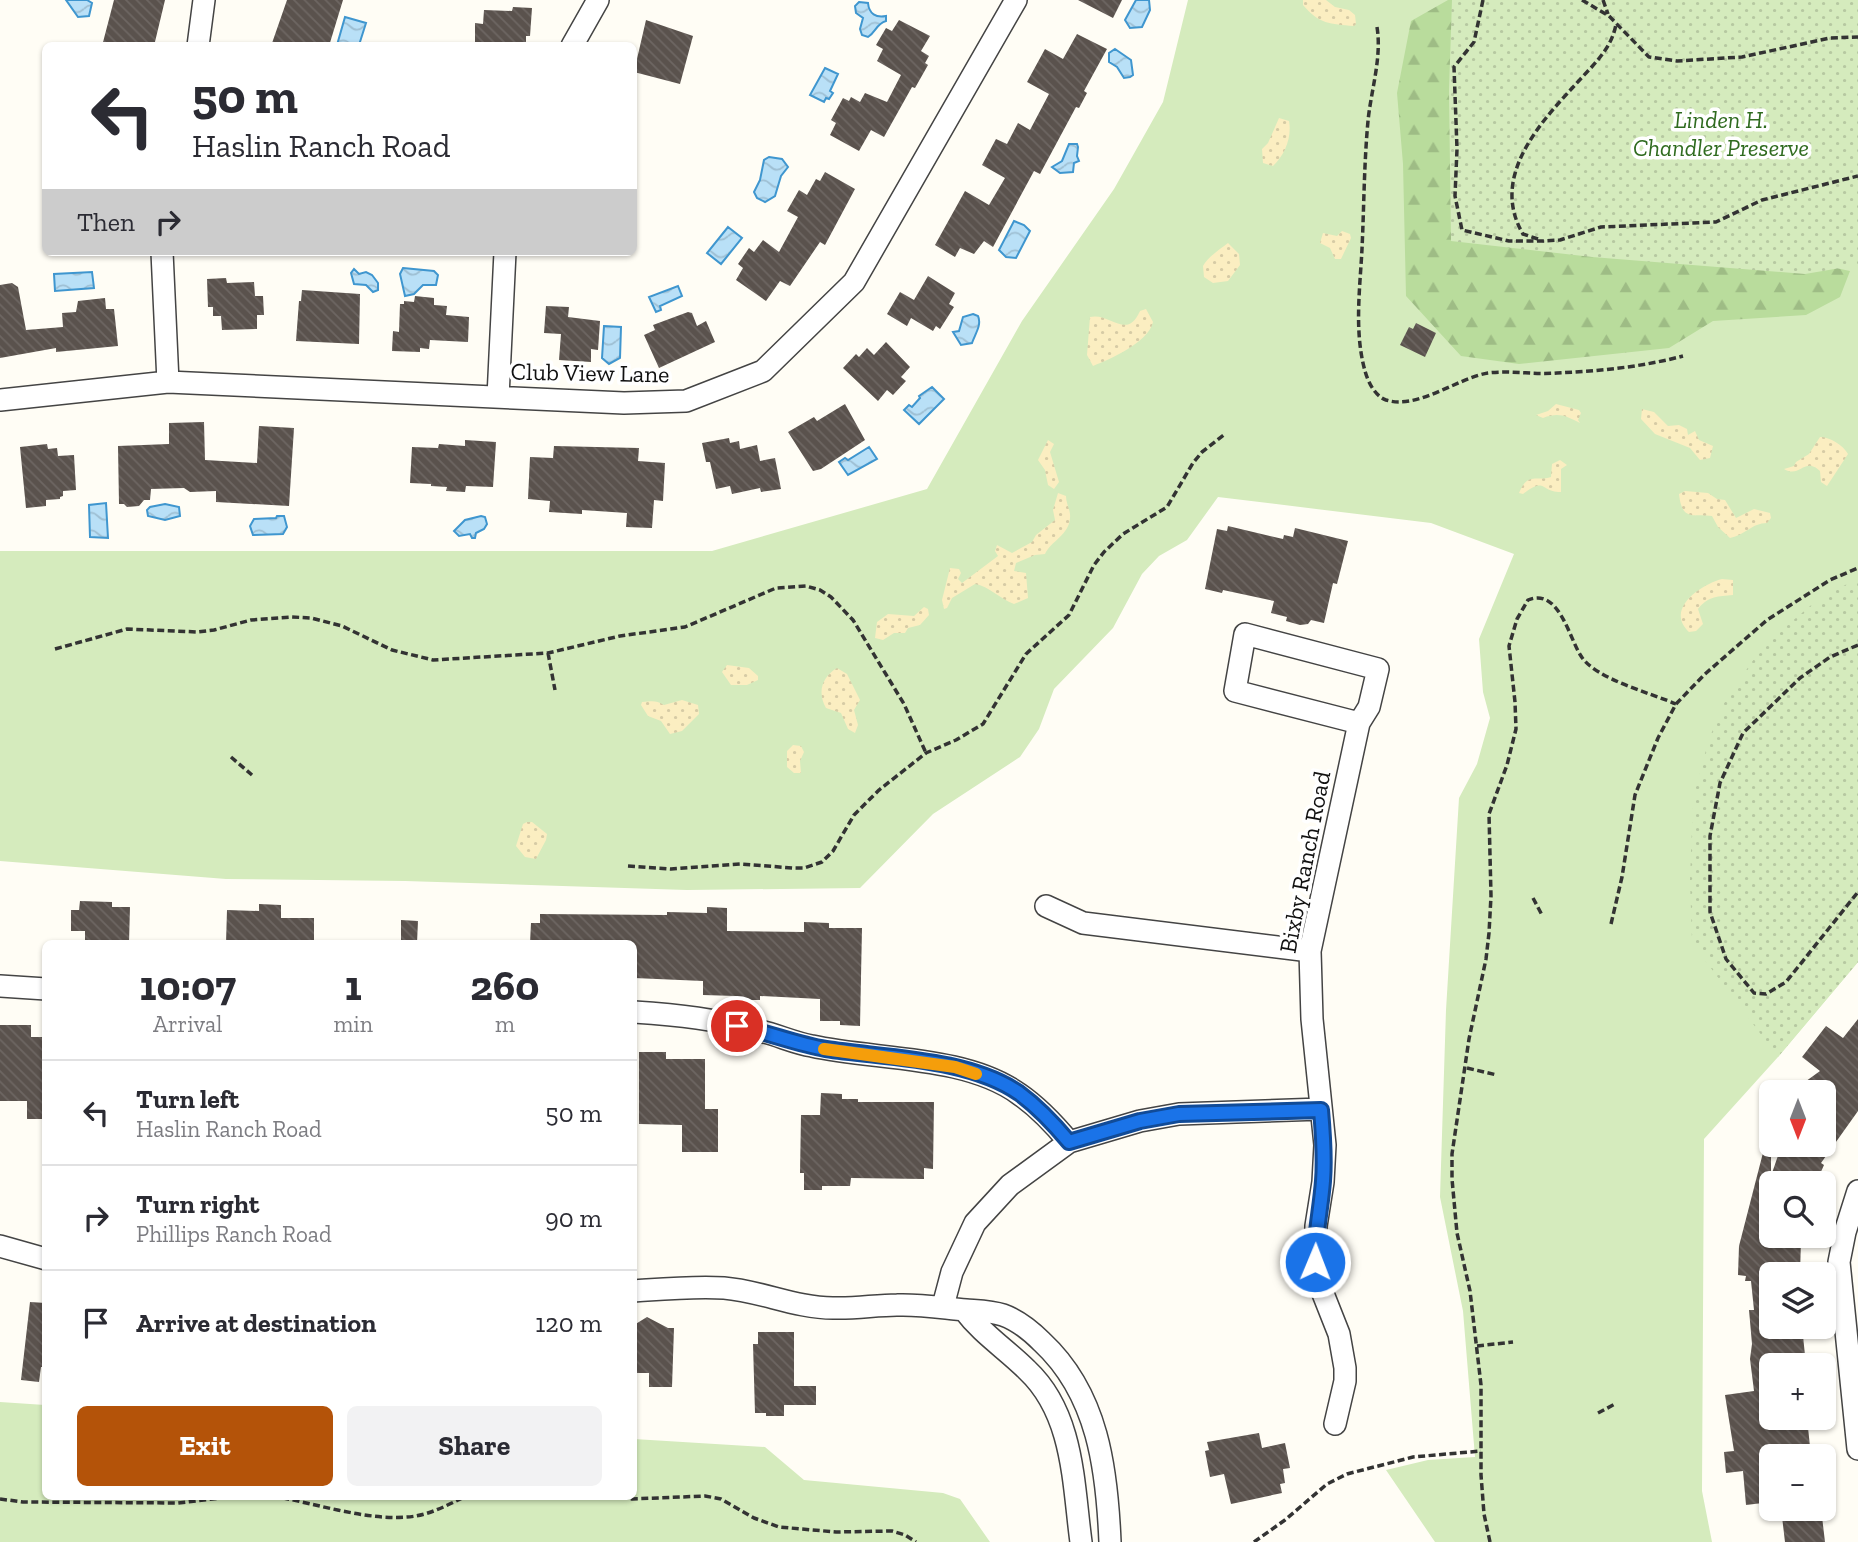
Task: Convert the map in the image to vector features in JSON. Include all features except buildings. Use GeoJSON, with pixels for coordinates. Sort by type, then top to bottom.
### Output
{"type":"FeatureCollection","features":[{"type":"Feature","properties":{"kind":"street"},"geometry":{"type":"LineString","coordinates":[[199,42],[204,0]]}},
{"type":"Feature","properties":{"kind":"street"},"geometry":{"type":"LineString","coordinates":[[574,42],[598,0]]}},
{"type":"Feature","properties":{"kind":"street","name":"Club View Lane"},"geometry":{"type":"LineString","coordinates":[[0,400],[168,382],[624,403],[686,401],[763,371],[854,282],[1016,0]]}},
{"type":"Feature","properties":{"kind":"street"},"geometry":{"type":"LineString","coordinates":[[162,256],[168,382]]}},
{"type":"Feature","properties":{"kind":"street"},"geometry":{"type":"LineString","coordinates":[[498,397],[505,256]]}},
{"type":"Feature","properties":{"kind":"street","name":"Bixby Ranch Road"},"geometry":{"type":"LineString","coordinates":[[1335,1424],[1345,1381],[1345,1368],[1339,1334],[1320,1286],[1315,1262],[1325,1145],[1312,1019],[1310,951],[1359,723],[1370,707],[1378,669],[1245,634],[1234,691],[1359,723]]}},
{"type":"Feature","properties":{"kind":"street"},"geometry":{"type":"LineString","coordinates":[[1046,906],[1083,923],[1310,951]]}},
{"type":"Feature","properties":{"kind":"street"},"geometry":{"type":"LineString","coordinates":[[0,986],[42,989]]}},
{"type":"Feature","properties":{"kind":"street"},"geometry":{"type":"LineString","coordinates":[[637,1012],[692,1015],[817,1047],[955,1067],[986,1077],[1017,1092],[1049,1119],[1069,1142]]}},
{"type":"Feature","properties":{"kind":"street"},"geometry":{"type":"LineString","coordinates":[[943,1306],[952,1272],[975,1223],[1010,1185],[1069,1142],[1140,1121],[1179,1114],[1321,1110]]}},
{"type":"Feature","properties":{"kind":"street"},"geometry":{"type":"LineString","coordinates":[[1858,1191],[1844,1232],[1839,1262],[1858,1449]]}},
{"type":"Feature","properties":{"kind":"street"},"geometry":{"type":"LineString","coordinates":[[0,1246],[42,1258]]}},
{"type":"Feature","properties":{"kind":"street"},"geometry":{"type":"LineString","coordinates":[[637,1292],[724,1288],[814,1307],[898,1304],[982,1310],[1004,1315],[1032,1332],[1053,1352],[1071,1373],[1084,1399],[1099,1443],[1108,1502],[1110,1542]]}},
{"type":"Feature","properties":{"kind":"street"},"geometry":{"type":"LineString","coordinates":[[964,1310],[976,1326],[1029,1371],[1049,1396],[1062,1423],[1071,1455],[1081,1542]]}},
{"type":"Feature","properties":{"kind":"path"},"geometry":{"type":"LineString","coordinates":[[1483,0],[1474,42],[1454,67],[1457,149],[1455,197],[1462,230],[1509,241],[1543,241],[1560,240],[1601,227],[1716,222],[1762,200],[1858,176]]}},
{"type":"Feature","properties":{"kind":"path"},"geometry":{"type":"LineString","coordinates":[[1582,0],[1609,16],[1649,57],[1677,61],[1742,57],[1830,38],[1858,37]]}},
{"type":"Feature","properties":{"kind":"path"},"geometry":{"type":"LineString","coordinates":[[1603,0],[1609,16]]}},
{"type":"Feature","properties":{"kind":"path"},"geometry":{"type":"LineString","coordinates":[[1543,241],[1523,234],[1514,219],[1510,189],[1520,156],[1556,105],[1599,58],[1614,37],[1616,23]]}},
{"type":"Feature","properties":{"kind":"path"},"geometry":{"type":"LineString","coordinates":[[1377,27],[1380,42],[1368,124],[1359,298],[1365,369],[1373,389],[1379,396],[1391,401],[1416,398],[1489,373],[1555,374],[1635,367],[1683,356]]}},
{"type":"Feature","properties":{"kind":"path"},"geometry":{"type":"LineString","coordinates":[[628,866],[671,869],[730,864],[793,868],[814,866],[829,858],[846,826],[863,805],[926,753],[983,724],[1026,654],[1069,615],[1094,565],[1104,552],[1123,534],[1167,507],[1192,463],[1225,434]]}},
{"type":"Feature","properties":{"kind":"path"},"geometry":{"type":"LineString","coordinates":[[1611,924],[1622,877],[1635,795],[1658,738],[1676,704],[1705,674],[1766,620],[1819,586],[1858,568]]}},
{"type":"Feature","properties":{"kind":"path"},"geometry":{"type":"LineString","coordinates":[[55,649],[127,629],[198,632],[260,619],[292,617],[311,618],[342,626],[392,650],[433,660],[548,653],[620,636],[685,627],[754,596],[791,586],[806,586],[831,597],[853,620],[904,704],[926,753]]}},
{"type":"Feature","properties":{"kind":"path"},"geometry":{"type":"LineString","coordinates":[[1490,1542],[1484,1514],[1482,1404],[1470,1291],[1457,1233],[1452,1154],[1469,1039],[1489,933],[1489,814],[1504,774],[1516,729],[1509,646],[1517,619],[1528,600],[1539,598],[1549,601],[1590,667],[1602,675],[1676,704]]}},
{"type":"Feature","properties":{"kind":"path"},"geometry":{"type":"LineString","coordinates":[[1858,645],[1830,657],[1800,678],[1743,733],[1720,783],[1710,836],[1710,912],[1726,958],[1754,993],[1766,994],[1786,982],[1858,892]]}},
{"type":"Feature","properties":{"kind":"path"},"geometry":{"type":"LineString","coordinates":[[548,653],[555,690]]}},
{"type":"Feature","properties":{"kind":"path"},"geometry":{"type":"LineString","coordinates":[[231,757],[252,775]]}},
{"type":"Feature","properties":{"kind":"path"},"geometry":{"type":"LineString","coordinates":[[1534,898],[1542,915]]}},
{"type":"Feature","properties":{"kind":"path"},"geometry":{"type":"LineString","coordinates":[[1466,1068],[1497,1075]]}},
{"type":"Feature","properties":{"kind":"path"},"geometry":{"type":"LineString","coordinates":[[1476,1346],[1513,1342]]}},
{"type":"Feature","properties":{"kind":"path"},"geometry":{"type":"LineString","coordinates":[[1598,1413],[1615,1405]]}},
{"type":"Feature","properties":{"kind":"path"},"geometry":{"type":"LineString","coordinates":[[1254,1542],[1328,1484],[1347,1474],[1413,1457],[1481,1451]]}},
{"type":"Feature","properties":{"kind":"path"},"geometry":{"type":"LineString","coordinates":[[637,1499],[705,1496],[722,1499],[754,1518],[779,1527],[836,1532],[879,1530],[905,1535],[916,1542]]}},
{"type":"Feature","properties":{"kind":"path"},"geometry":{"type":"LineString","coordinates":[[0,1499],[23,1502],[178,1503],[204,1500]]}},
{"type":"Feature","properties":{"kind":"path"},"geometry":{"type":"LineString","coordinates":[[293,1500],[402,1517],[434,1511],[457,1500]]}},
{"type":"Feature","properties":{"kind":"green space"},"geometry":{"type":"Polygon","coordinates":[[[1188,0],[1858,0],[1858,962],[1704,1139],[1702,1491],[1712,1542],[1435,1542],[1386,1470],[1428,1460],[1475,1457],[1463,1311],[1440,1197],[1446,1010],[1459,798],[1477,764],[1490,718],[1483,692],[1479,639],[1514,554],[1431,523],[1218,497],[1187,540],[1159,556],[1142,574],[1113,628],[1054,689],[1039,729],[1020,757],[933,814],[860,888],[687,890],[405,881],[226,879],[0,861],[0,551],[712,551],[927,489],[1022,321],[1114,189],[1163,102],[1188,0]]]}},
{"type":"Feature","properties":{"kind":"green space"},"geometry":{"type":"Polygon","coordinates":[[[1452,0],[1765,253],[1850,271],[1840,297],[1806,315],[1713,321],[1669,348],[1519,364],[1461,356],[1406,296],[1403,164],[1397,93],[1411,21],[1452,0]]]}},
{"type":"Feature","properties":{"kind":"green space","name":"Linden H. Chandler Preserve"},"geometry":{"type":"Polygon","coordinates":[[[1452,0],[1858,0],[1858,265],[1805,274],[1592,257],[1451,241],[1449,91],[1452,0]]]}},
{"type":"Feature","properties":{"kind":"green space"},"geometry":{"type":"Polygon","coordinates":[[[1858,578],[1858,962],[1778,1057],[1692,943],[1690,880],[1693,798],[1709,739],[1726,699],[1754,659],[1816,601],[1858,578]]]}},
{"type":"Feature","properties":{"kind":"green space"},"geometry":{"type":"Polygon","coordinates":[[[0,1402],[42,1405],[42,1500],[637,1500],[637,1439],[765,1447],[804,1480],[943,1493],[960,1499],[990,1542],[0,1542],[0,1402]]]}},
{"type":"Feature","properties":{"kind":"sand"},"geometry":{"type":"Polygon","coordinates":[[[1303,0],[1326,0],[1335,7],[1349,10],[1355,15],[1356,24],[1338,25],[1326,22],[1309,11],[1303,5],[1303,0]]]}},
{"type":"Feature","properties":{"kind":"sand"},"geometry":{"type":"Polygon","coordinates":[[[1279,118],[1289,121],[1289,133],[1284,151],[1273,166],[1263,163],[1262,149],[1268,143],[1279,118]]]}},
{"type":"Feature","properties":{"kind":"sand"},"geometry":{"type":"Polygon","coordinates":[[[1342,231],[1350,234],[1351,238],[1341,259],[1335,259],[1330,248],[1320,243],[1323,233],[1337,236],[1342,231]]]}},
{"type":"Feature","properties":{"kind":"sand"},"geometry":{"type":"Polygon","coordinates":[[[1228,243],[1239,254],[1240,265],[1228,281],[1213,283],[1204,277],[1203,266],[1228,243]]]}},
{"type":"Feature","properties":{"kind":"sand"},"geometry":{"type":"Polygon","coordinates":[[[1146,309],[1153,322],[1144,337],[1128,349],[1093,366],[1087,355],[1090,317],[1104,318],[1124,325],[1130,324],[1140,311],[1146,309]]]}},
{"type":"Feature","properties":{"kind":"sand"},"geometry":{"type":"Polygon","coordinates":[[[1556,404],[1579,410],[1580,423],[1562,416],[1543,418],[1536,415],[1548,411],[1556,404]]]}},
{"type":"Feature","properties":{"kind":"sand"},"geometry":{"type":"Polygon","coordinates":[[[1642,409],[1654,412],[1668,426],[1679,425],[1687,429],[1688,435],[1695,431],[1699,440],[1713,446],[1710,458],[1700,460],[1690,448],[1655,434],[1641,419],[1642,409]]]}},
{"type":"Feature","properties":{"kind":"sand"},"geometry":{"type":"Polygon","coordinates":[[[1820,437],[1836,442],[1848,454],[1827,486],[1821,482],[1820,471],[1815,467],[1806,466],[1794,471],[1784,469],[1794,466],[1809,454],[1820,437]]]}},
{"type":"Feature","properties":{"kind":"sand"},"geometry":{"type":"Polygon","coordinates":[[[1048,440],[1054,444],[1050,452],[1059,482],[1054,489],[1048,485],[1045,470],[1038,460],[1048,440]]]}},
{"type":"Feature","properties":{"kind":"sand"},"geometry":{"type":"Polygon","coordinates":[[[1560,460],[1567,465],[1561,469],[1561,492],[1540,485],[1523,494],[1519,493],[1529,480],[1551,477],[1552,464],[1560,460]]]}},
{"type":"Feature","properties":{"kind":"sand"},"geometry":{"type":"Polygon","coordinates":[[[1685,491],[1708,493],[1717,499],[1725,500],[1736,518],[1754,509],[1770,513],[1771,518],[1767,523],[1730,538],[1718,527],[1712,516],[1685,512],[1679,494],[1685,491]]]}},
{"type":"Feature","properties":{"kind":"sand"},"geometry":{"type":"Polygon","coordinates":[[[1058,493],[1066,496],[1070,515],[1067,529],[1045,554],[1016,563],[1014,571],[1026,573],[1028,598],[1014,604],[975,584],[952,598],[944,609],[942,600],[950,568],[959,569],[961,573],[958,579],[962,583],[998,556],[995,551],[997,545],[1012,553],[1032,542],[1036,535],[1055,520],[1053,510],[1058,493]]]}},
{"type":"Feature","properties":{"kind":"sand"},"geometry":{"type":"Polygon","coordinates":[[[1722,579],[1733,580],[1733,595],[1714,598],[1702,604],[1698,609],[1703,624],[1696,631],[1689,632],[1682,623],[1683,606],[1696,592],[1722,579]]]}},
{"type":"Feature","properties":{"kind":"sand"},"geometry":{"type":"Polygon","coordinates":[[[924,607],[928,609],[929,615],[920,625],[908,628],[905,633],[894,633],[883,640],[875,638],[877,622],[888,614],[914,616],[924,607]]]}},
{"type":"Feature","properties":{"kind":"sand"},"geometry":{"type":"Polygon","coordinates":[[[727,665],[749,668],[758,676],[758,680],[747,685],[731,685],[722,672],[727,665]]]}},
{"type":"Feature","properties":{"kind":"sand"},"geometry":{"type":"Polygon","coordinates":[[[837,668],[847,674],[860,700],[854,710],[858,725],[855,733],[848,729],[841,713],[826,708],[823,702],[822,685],[837,668]]]}},
{"type":"Feature","properties":{"kind":"sand"},"geometry":{"type":"Polygon","coordinates":[[[682,700],[698,705],[699,714],[682,731],[670,734],[661,721],[648,716],[641,705],[642,702],[654,701],[664,705],[682,700]]]}},
{"type":"Feature","properties":{"kind":"sand"},"geometry":{"type":"Polygon","coordinates":[[[793,745],[801,746],[804,752],[800,761],[801,773],[794,773],[787,767],[787,751],[793,745]]]}},
{"type":"Feature","properties":{"kind":"sand"},"geometry":{"type":"Polygon","coordinates":[[[532,822],[547,834],[536,859],[525,857],[516,846],[523,824],[532,822]]]}},
{"type":"Feature","properties":{"kind":"water"},"geometry":{"type":"Polygon","coordinates":[[[66,0],[87,0],[92,3],[89,16],[78,17],[66,0]]]}},
{"type":"Feature","properties":{"kind":"water"},"geometry":{"type":"Polygon","coordinates":[[[1136,0],[1149,0],[1150,10],[1142,27],[1130,28],[1125,20],[1136,0]]]}},
{"type":"Feature","properties":{"kind":"water"},"geometry":{"type":"Polygon","coordinates":[[[859,2],[868,3],[874,14],[886,16],[886,21],[868,37],[862,35],[860,29],[863,18],[856,13],[855,6],[859,2]]]}},
{"type":"Feature","properties":{"kind":"water"},"geometry":{"type":"Polygon","coordinates":[[[345,17],[366,23],[360,42],[338,42],[345,17]]]}},
{"type":"Feature","properties":{"kind":"water"},"geometry":{"type":"Polygon","coordinates":[[[1115,49],[1131,60],[1133,75],[1130,77],[1124,78],[1117,67],[1109,62],[1109,53],[1115,49]]]}},
{"type":"Feature","properties":{"kind":"water"},"geometry":{"type":"Polygon","coordinates":[[[825,68],[838,74],[830,91],[833,93],[824,102],[810,95],[825,68]]]}},
{"type":"Feature","properties":{"kind":"water"},"geometry":{"type":"Polygon","coordinates":[[[1069,144],[1077,144],[1079,161],[1074,163],[1073,172],[1060,173],[1052,167],[1062,161],[1069,144]]]}},
{"type":"Feature","properties":{"kind":"water"},"geometry":{"type":"Polygon","coordinates":[[[769,157],[782,159],[788,167],[781,176],[775,196],[765,202],[757,198],[754,192],[760,180],[764,160],[769,157]]]}},
{"type":"Feature","properties":{"kind":"water"},"geometry":{"type":"Polygon","coordinates":[[[1014,221],[1030,231],[1016,258],[1006,257],[999,250],[1014,221]]]}},
{"type":"Feature","properties":{"kind":"water"},"geometry":{"type":"Polygon","coordinates":[[[728,227],[742,238],[721,264],[707,253],[728,227]]]}},
{"type":"Feature","properties":{"kind":"water"},"geometry":{"type":"Polygon","coordinates":[[[403,268],[434,271],[438,275],[436,285],[423,285],[414,294],[405,296],[400,274],[403,268]]]}},
{"type":"Feature","properties":{"kind":"water"},"geometry":{"type":"Polygon","coordinates":[[[354,269],[359,274],[366,272],[372,275],[378,283],[378,290],[373,292],[366,285],[354,284],[351,273],[354,269]]]}},
{"type":"Feature","properties":{"kind":"water"},"geometry":{"type":"Polygon","coordinates":[[[92,272],[94,288],[55,291],[54,274],[92,272]]]}},
{"type":"Feature","properties":{"kind":"water"},"geometry":{"type":"Polygon","coordinates":[[[678,286],[682,296],[660,306],[661,310],[656,312],[649,297],[678,286]]]}},
{"type":"Feature","properties":{"kind":"water"},"geometry":{"type":"Polygon","coordinates":[[[973,314],[979,319],[978,330],[972,343],[961,345],[953,332],[959,331],[963,317],[973,314]]]}},
{"type":"Feature","properties":{"kind":"water"},"geometry":{"type":"Polygon","coordinates":[[[604,326],[621,327],[620,358],[609,364],[602,358],[604,326]]]}},
{"type":"Feature","properties":{"kind":"water"},"geometry":{"type":"Polygon","coordinates":[[[932,387],[944,399],[919,424],[904,410],[909,405],[912,407],[919,396],[932,387]]]}},
{"type":"Feature","properties":{"kind":"water"},"geometry":{"type":"Polygon","coordinates":[[[869,447],[877,459],[848,475],[839,462],[845,458],[848,460],[869,447]]]}},
{"type":"Feature","properties":{"kind":"water"},"geometry":{"type":"Polygon","coordinates":[[[106,503],[108,538],[90,537],[89,505],[106,503]]]}},
{"type":"Feature","properties":{"kind":"water"},"geometry":{"type":"Polygon","coordinates":[[[165,504],[179,507],[180,516],[165,520],[148,516],[147,510],[150,507],[165,504]]]}},
{"type":"Feature","properties":{"kind":"water"},"geometry":{"type":"Polygon","coordinates":[[[284,516],[287,527],[283,534],[253,535],[250,526],[254,519],[284,516]]]}},
{"type":"Feature","properties":{"kind":"water"},"geometry":{"type":"Polygon","coordinates":[[[485,517],[487,524],[476,533],[475,538],[470,534],[459,536],[454,531],[465,520],[485,517]]]}},
{"type":"Feature","properties":{"kind":"slow traffic"},"geometry":{"type":"LineString","coordinates":[[824,1049],[955,1067],[976,1074]]}},
{"type":"Feature","properties":{"kind":"route"},"geometry":{"type":"LineString","coordinates":[[737,1026],[809,1046],[955,1067],[986,1077],[1017,1092],[1049,1119],[1069,1142],[1140,1121],[1179,1114],[1321,1110],[1325,1145],[1315,1262]]}}]}
